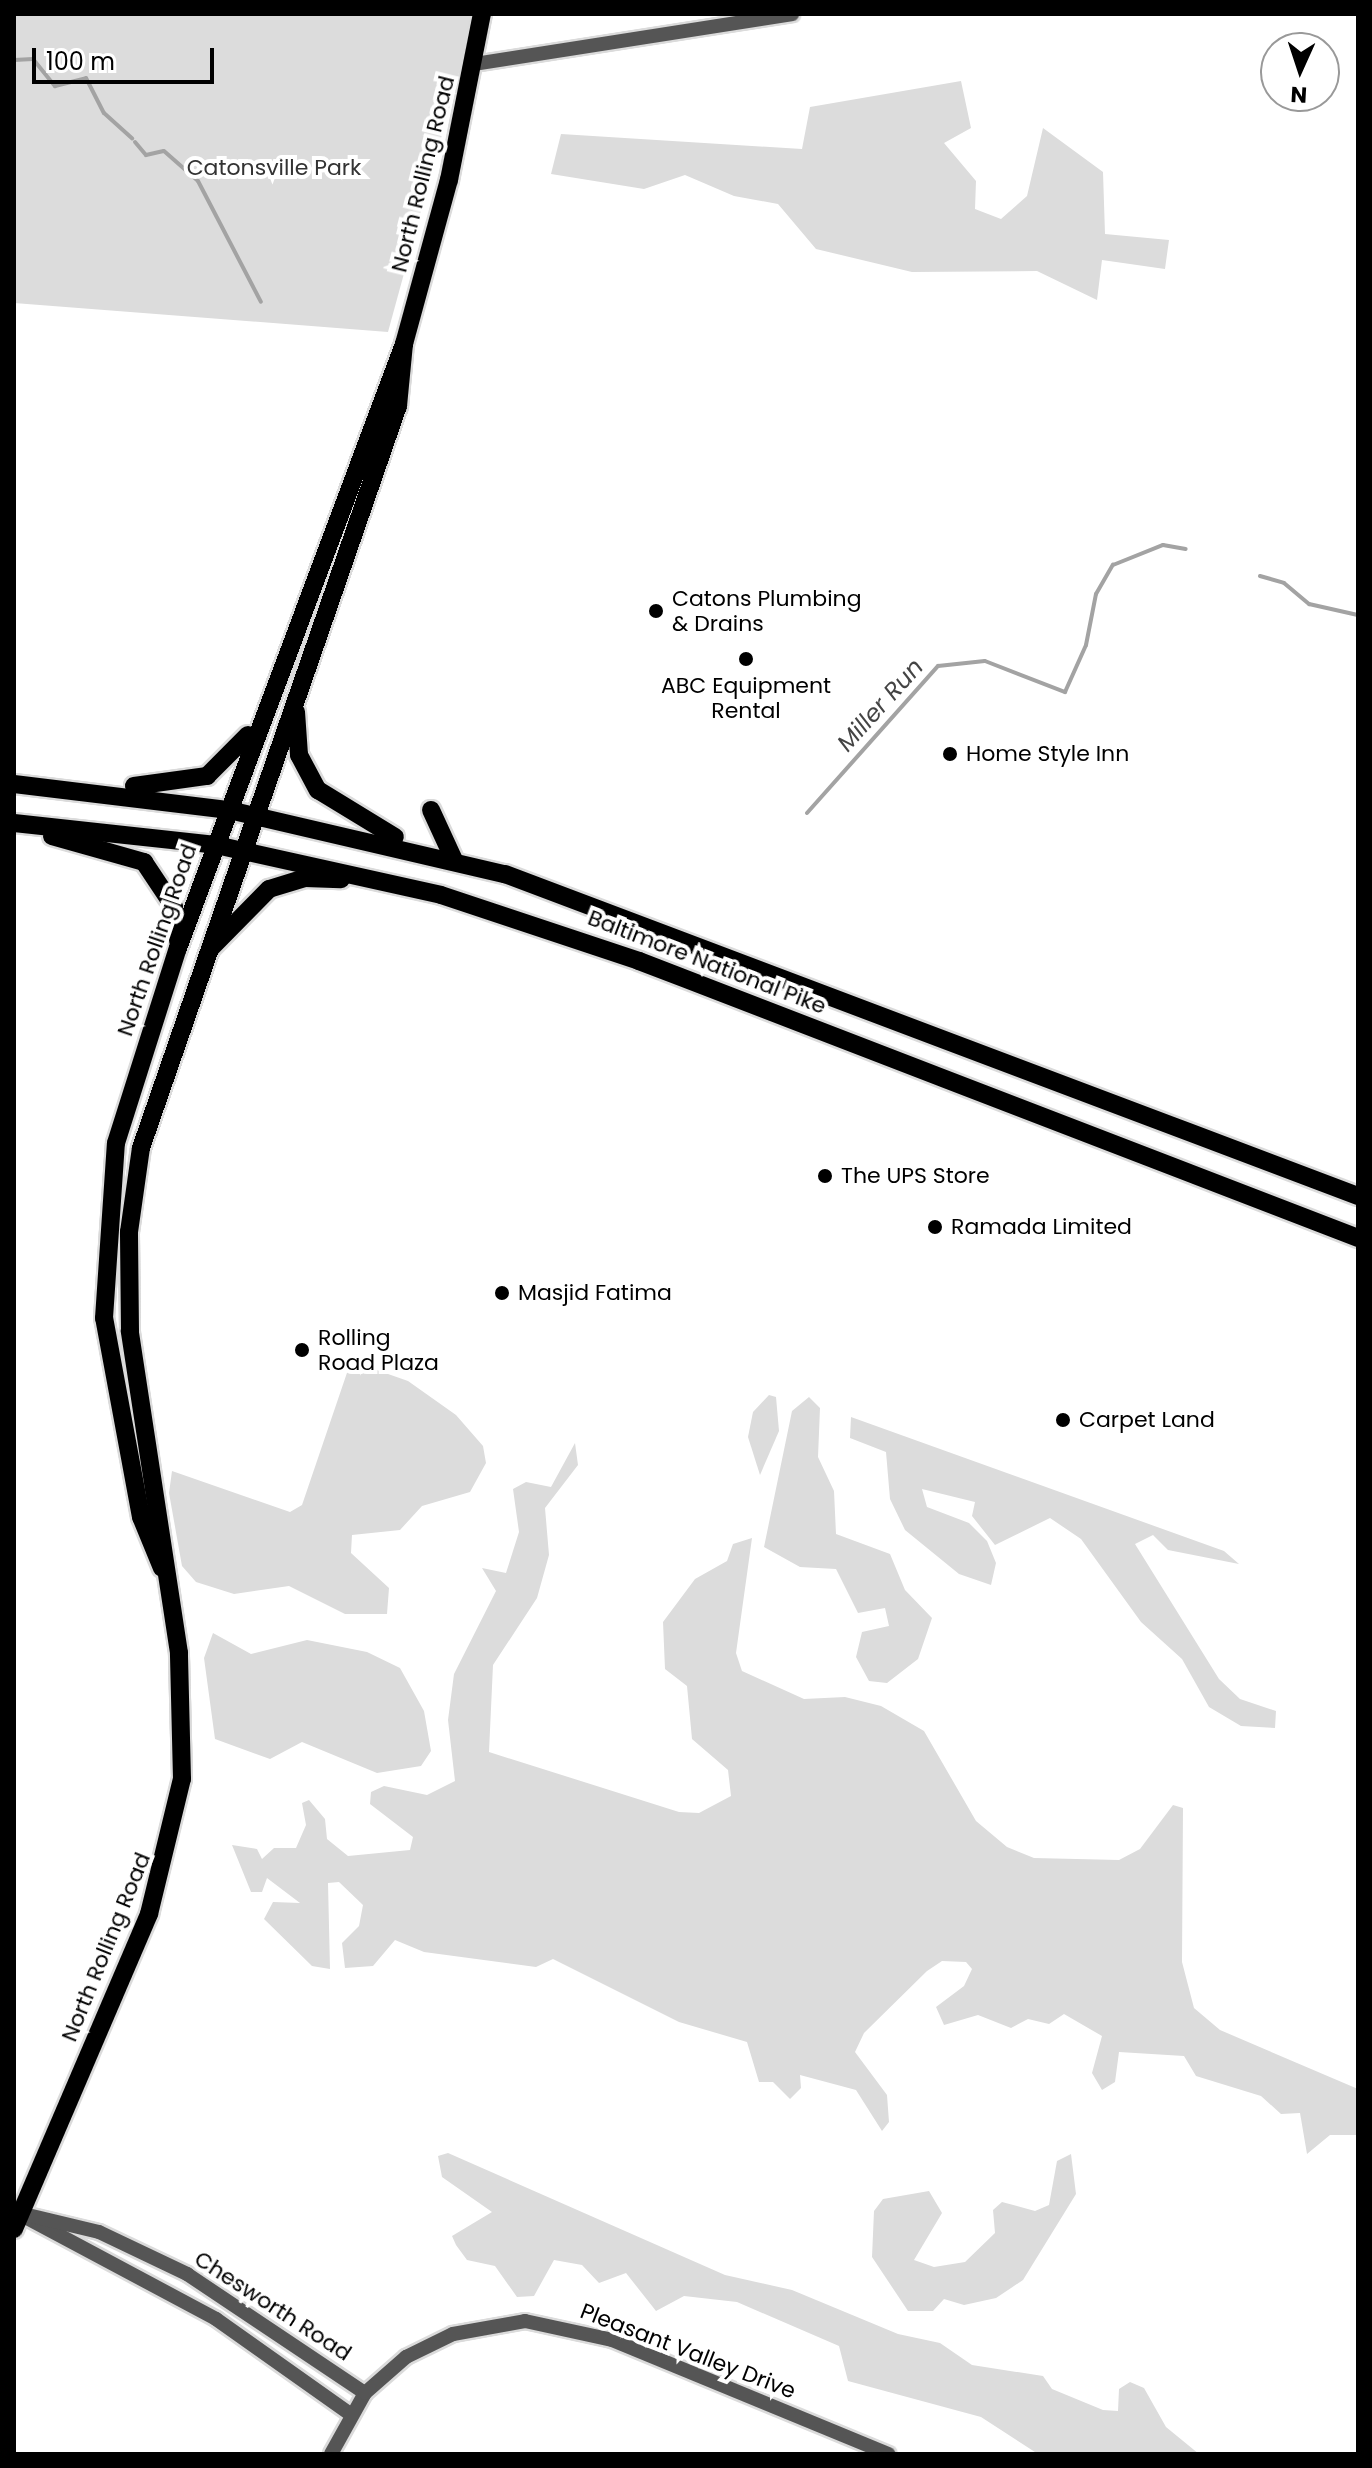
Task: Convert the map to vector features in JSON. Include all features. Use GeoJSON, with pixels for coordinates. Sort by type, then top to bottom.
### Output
{"type":"FeatureCollection","features":[{"type":"Feature","properties":{"kind":"main road","name":"North Rolling Road"},"geometry":{"type":"LineString","coordinates":[[166,1574],[141,1517],[117,1406],[103,1269],[116,1143],[178,948],[404,344],[474,64],[482,14]]}},
{"type":"Feature","properties":{"kind":"main road","name":"North Rolling Road"},"geometry":{"type":"LineString","coordinates":[[16,2218],[149,1914],[170,1848],[185,1713],[166,1574],[162,1512],[130,1331],[129,1232],[150,1110],[398,406],[404,344]]}},
{"type":"Feature","properties":{"kind":"main road"},"geometry":{"type":"LineString","coordinates":[[71,788],[174,785],[207,776],[236,755],[277,679]]}},
{"type":"Feature","properties":{"kind":"main road"},"geometry":{"type":"LineString","coordinates":[[296,701],[299,755],[318,790],[351,817],[426,852]]}},
{"type":"Feature","properties":{"kind":"main road","name":"Baltimore National Pike"},"geometry":{"type":"LineString","coordinates":[[14,784],[71,788],[229,810],[454,860],[610,908],[1358,1196]]}},
{"type":"Feature","properties":{"kind":"main road"},"geometry":{"type":"LineString","coordinates":[[431,810],[454,860]]}},
{"type":"Feature","properties":{"kind":"main road","name":"Baltimore National Pike"},"geometry":{"type":"LineString","coordinates":[[14,823],[216,845],[389,881],[628,957],[1358,1238]]}},
{"type":"Feature","properties":{"kind":"main road"},"geometry":{"type":"LineString","coordinates":[[14,830],[100,844],[144,862],[174,907],[178,948]]}},
{"type":"Feature","properties":{"kind":"main road"},"geometry":{"type":"LineString","coordinates":[[201,960],[248,905],[281,883],[389,881]]}},
{"type":"Feature","properties":{"kind":"street"},"geometry":{"type":"LineString","coordinates":[[474,64],[792,14]]}},
{"type":"Feature","properties":{"kind":"street","name":"Chesworth Road"},"geometry":{"type":"LineString","coordinates":[[16,2218],[99,2232],[187,2274],[365,2393]]}},
{"type":"Feature","properties":{"kind":"street","name":"Chesworth Road"},"geometry":{"type":"LineString","coordinates":[[16,2218],[216,2319],[350,2414]]}},
{"type":"Feature","properties":{"kind":"street","name":"Pleasant Valley Drive"},"geometry":{"type":"LineString","coordinates":[[331,2454],[350,2414],[365,2393],[406,2357],[453,2334],[502,2322],[553,2324],[612,2340],[888,2454]]}},
{"type":"Feature","properties":{"kind":"green space","name":"Catonsville Park"},"geometry":{"type":"Polygon","coordinates":[[[14,14],[475,14],[388,332],[14,303],[14,14]]]}},
{"type":"Feature","properties":{"kind":"green space"},"geometry":{"type":"Polygon","coordinates":[[[961,81],[971,128],[944,143],[976,181],[975,209],[1001,219],[1027,196],[1043,128],[1103,172],[1105,234],[1169,240],[1165,269],[1102,260],[1097,300],[1037,271],[912,272],[816,249],[778,204],[734,196],[685,175],[644,189],[551,174],[561,134],[802,149],[810,107],[961,81]]]}},
{"type":"Feature","properties":{"kind":"green space"},"geometry":{"type":"Polygon","coordinates":[[[351,1361],[408,1381],[456,1415],[483,1446],[486,1463],[470,1492],[422,1506],[400,1530],[352,1535],[351,1553],[389,1588],[387,1614],[345,1614],[289,1586],[234,1594],[196,1582],[182,1566],[169,1493],[172,1471],[290,1512],[302,1505],[351,1361]]]}},
{"type":"Feature","properties":{"kind":"green space"},"geometry":{"type":"Polygon","coordinates":[[[769,1395],[776,1397],[779,1431],[760,1475],[748,1437],[753,1412],[769,1395]]]}},
{"type":"Feature","properties":{"kind":"green space"},"geometry":{"type":"Polygon","coordinates":[[[809,1397],[820,1408],[818,1457],[834,1491],[836,1534],[890,1554],[905,1590],[932,1618],[918,1659],[887,1683],[869,1681],[856,1657],[862,1632],[889,1626],[885,1608],[858,1613],[836,1569],[800,1567],[764,1547],[792,1411],[809,1397]]]}},
{"type":"Feature","properties":{"kind":"green space"},"geometry":{"type":"Polygon","coordinates":[[[851,1417],[1224,1551],[1239,1564],[1168,1550],[1153,1535],[1135,1544],[1219,1679],[1240,1699],[1276,1711],[1275,1728],[1241,1726],[1209,1707],[1182,1659],[1141,1622],[1081,1539],[1050,1518],[995,1545],[972,1516],[975,1502],[922,1489],[927,1507],[969,1523],[987,1541],[996,1563],[991,1585],[959,1574],[905,1530],[890,1499],[886,1452],[850,1438],[851,1417]]]}},
{"type":"Feature","properties":{"kind":"green space"},"geometry":{"type":"Polygon","coordinates":[[[575,1443],[578,1465],[545,1508],[549,1555],[537,1598],[493,1665],[489,1752],[679,1812],[699,1813],[731,1796],[728,1770],[692,1739],[687,1686],[665,1669],[663,1622],[695,1579],[727,1561],[733,1544],[752,1538],[736,1653],[742,1671],[804,1699],[845,1697],[881,1706],[924,1731],[976,1821],[1007,1847],[1034,1858],[1119,1860],[1140,1849],[1173,1805],[1183,1808],[1182,1962],[1194,2008],[1220,2030],[1358,2089],[1358,2135],[1330,2135],[1307,2154],[1300,2113],[1281,2114],[1261,2096],[1196,2076],[1184,2056],[1119,2052],[1115,2082],[1102,2090],[1092,2073],[1102,2036],[1064,2014],[1049,2024],[1028,2019],[1011,2028],[978,2015],[944,2025],[936,2007],[964,1986],[972,1969],[966,1962],[942,1961],[927,1971],[864,2033],[855,2052],[887,2095],[889,2122],[882,2131],[856,2090],[800,2075],[801,2088],[790,2099],[773,2082],[759,2082],[747,2042],[679,2022],[553,1959],[536,1967],[424,1952],[395,1940],[373,1966],[345,1968],[342,1943],[359,1926],[363,1905],[339,1882],[328,1883],[330,1969],[312,1966],[264,1919],[273,1902],[300,1903],[267,1878],[262,1892],[251,1892],[232,1845],[257,1849],[262,1859],[274,1848],[296,1848],[306,1825],[302,1803],[309,1800],[325,1819],[327,1839],[348,1856],[410,1850],[413,1837],[370,1804],[371,1792],[384,1786],[427,1795],[455,1781],[448,1720],[454,1674],[496,1591],[482,1568],[506,1573],[519,1532],[513,1489],[526,1482],[551,1487],[575,1443]]]}},
{"type":"Feature","properties":{"kind":"green space"},"geometry":{"type":"Polygon","coordinates":[[[213,1633],[251,1654],[307,1640],[367,1652],[400,1668],[424,1711],[431,1751],[421,1766],[377,1773],[302,1742],[270,1759],[215,1739],[204,1658],[213,1633]]]}},
{"type":"Feature","properties":{"kind":"green space"},"geometry":{"type":"Polygon","coordinates":[[[448,2153],[725,2275],[792,2290],[898,2334],[940,2343],[972,2365],[1043,2376],[1052,2389],[1103,2410],[1118,2411],[1119,2389],[1130,2382],[1144,2388],[1166,2427],[1199,2454],[1038,2454],[981,2417],[848,2381],[839,2346],[737,2302],[684,2296],[656,2311],[626,2273],[599,2283],[582,2265],[554,2260],[534,2296],[517,2297],[495,2266],[467,2260],[456,2245],[452,2236],[492,2212],[442,2177],[438,2156],[448,2153]]]}},
{"type":"Feature","properties":{"kind":"green space"},"geometry":{"type":"Polygon","coordinates":[[[1071,2154],[1076,2194],[1023,2280],[996,2298],[964,2305],[944,2299],[933,2311],[908,2311],[872,2257],[874,2211],[883,2199],[929,2191],[942,2213],[914,2260],[934,2267],[965,2262],[995,2233],[993,2210],[1002,2202],[1035,2211],[1049,2205],[1057,2161],[1071,2154]]]}},
{"type":"Feature","properties":{"kind":"waterway"},"geometry":{"type":"LineString","coordinates":[[14,60],[33,59],[55,86],[86,78],[104,113],[132,138]]}},
{"type":"Feature","properties":{"kind":"waterway"},"geometry":{"type":"LineString","coordinates":[[135,142],[146,155],[164,151],[198,181],[261,302]]}},
{"type":"Feature","properties":{"kind":"waterway","name":"Miller Run"},"geometry":{"type":"LineString","coordinates":[[807,813],[938,666],[985,661],[1065,692],[1086,645],[1096,594],[1113,565],[1163,545],[1186,549]]}},
{"type":"Feature","properties":{"kind":"waterway","name":"Miller Run"},"geometry":{"type":"LineString","coordinates":[[1260,576],[1284,583],[1309,604],[1358,615]]}},
{"type":"Feature","properties":{"kind":"place","name":"Catons Plumbing & Drains"},"geometry":{"type":"Point","coordinates":[656,611]}},
{"type":"Feature","properties":{"kind":"place","name":"ABC Equipment Rental"},"geometry":{"type":"Point","coordinates":[746,659]}},
{"type":"Feature","properties":{"kind":"place","name":"Home Style Inn"},"geometry":{"type":"Point","coordinates":[950,754]}},
{"type":"Feature","properties":{"kind":"place","name":"The UPS Store"},"geometry":{"type":"Point","coordinates":[825,1176]}},
{"type":"Feature","properties":{"kind":"place","name":"Ramada Limited"},"geometry":{"type":"Point","coordinates":[935,1227]}},
{"type":"Feature","properties":{"kind":"place","name":"Masjid Fatima"},"geometry":{"type":"Point","coordinates":[502,1293]}},
{"type":"Feature","properties":{"kind":"place","name":"Rolling Road Plaza"},"geometry":{"type":"Point","coordinates":[302,1350]}},
{"type":"Feature","properties":{"kind":"place","name":"Carpet Land"},"geometry":{"type":"Point","coordinates":[1063,1420]}}]}
